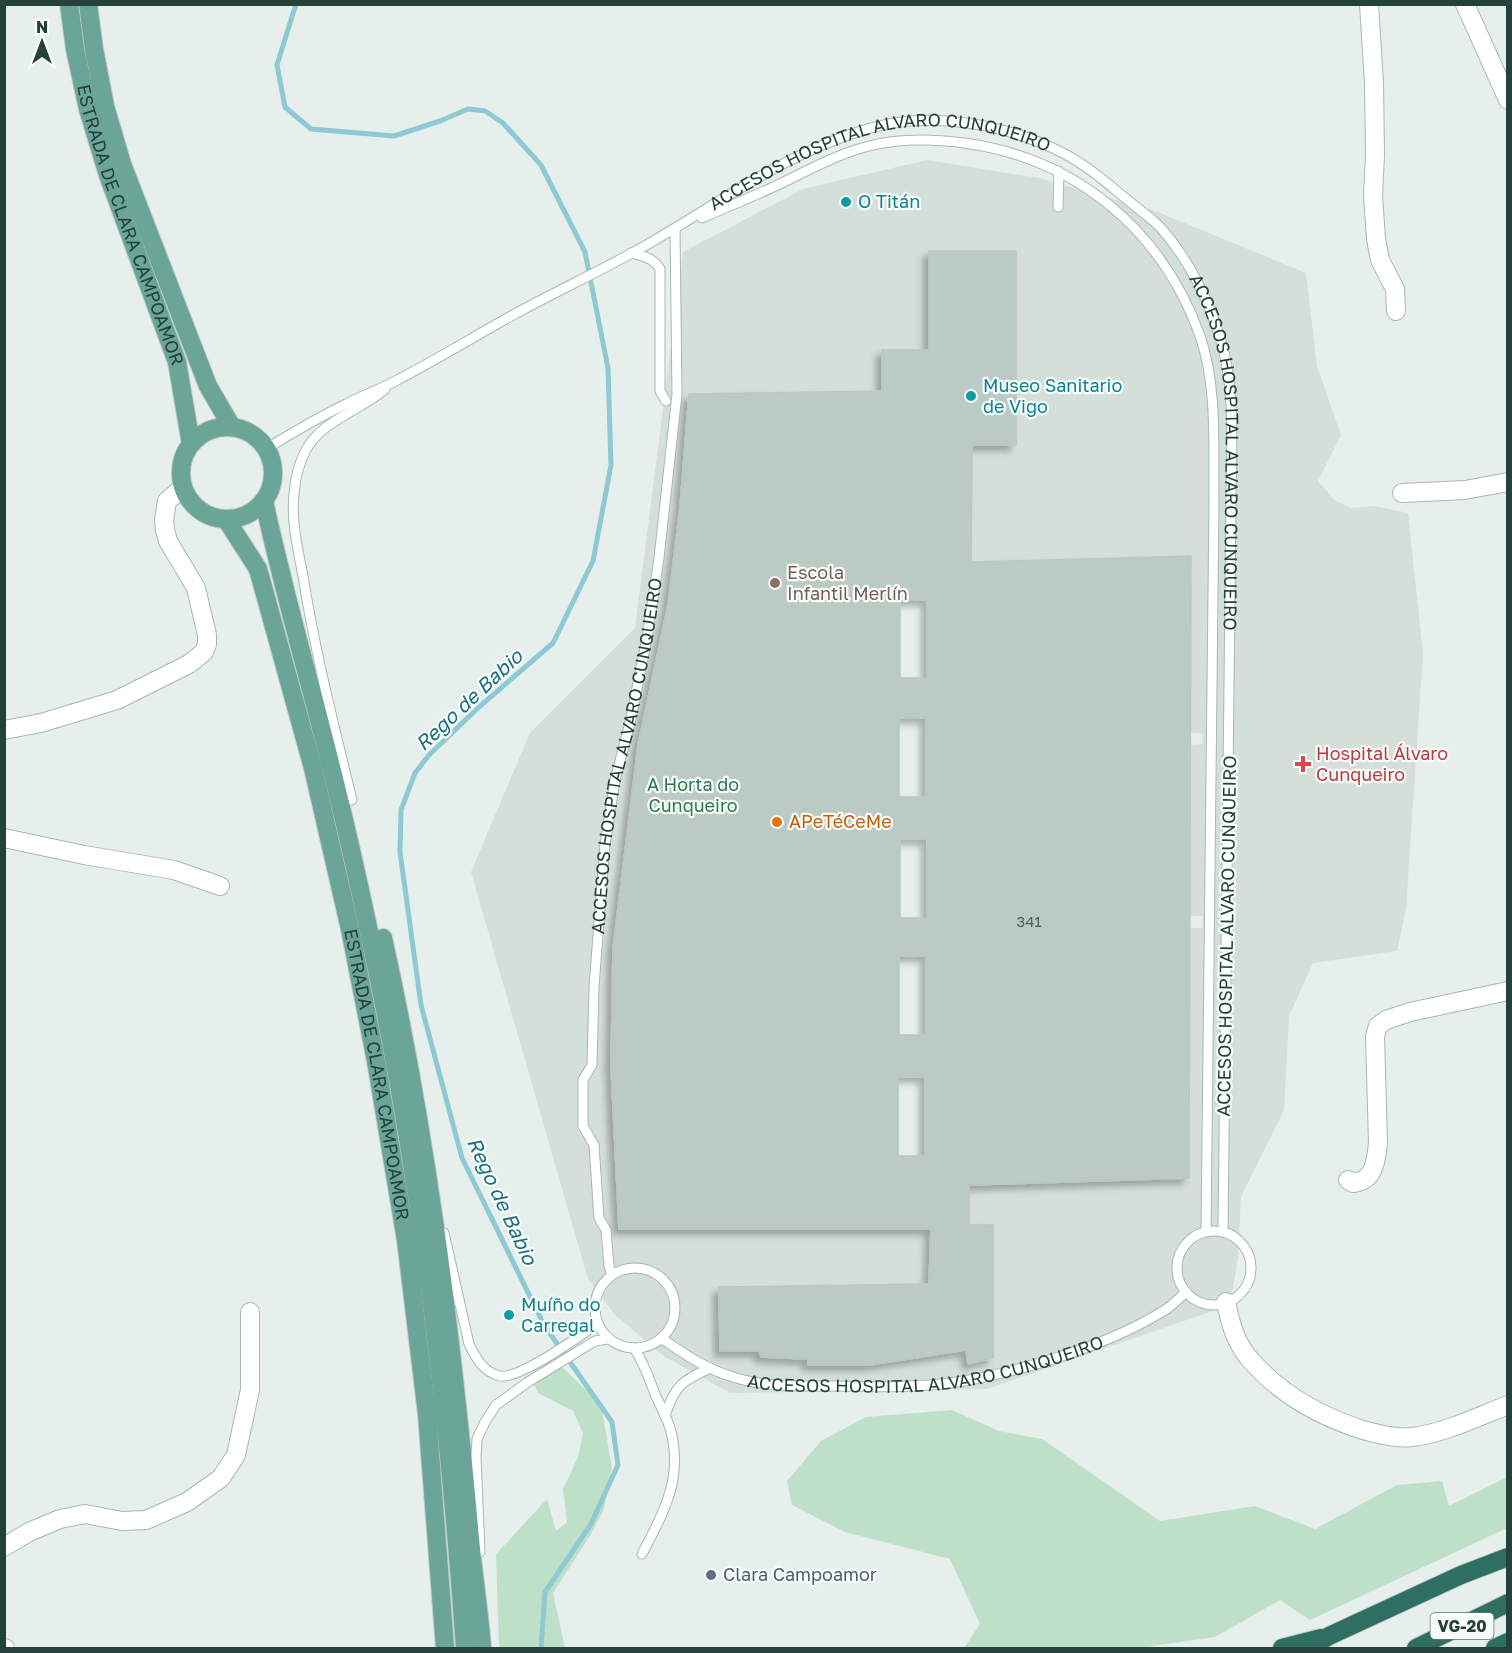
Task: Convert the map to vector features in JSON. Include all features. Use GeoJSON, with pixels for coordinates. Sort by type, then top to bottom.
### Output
{"type":"FeatureCollection","features":[{"type":"Feature","properties":{"kind":"highway"},"geometry":{"type":"LineString","coordinates":[[1309,1648],[1329,1636],[1461,1575],[1508,1557]]}},
{"type":"Feature","properties":{"kind":"highway","name":"VG-20"},"geometry":{"type":"LineString","coordinates":[[1416,1648],[1508,1603]]}},
{"type":"Feature","properties":{"kind":"highway"},"geometry":{"type":"LineString","coordinates":[[1282,1648],[1329,1636]]}},
{"type":"Feature","properties":{"kind":"highway","name":"VG-20"},"geometry":{"type":"LineString","coordinates":[[1495,1648],[1508,1642]]}},
{"type":"Feature","properties":{"kind":"main road","name":"ESTRADA DE CLARA CAMPOAMOR"},"geometry":{"type":"LineString","coordinates":[[69,4],[75,49],[88,109],[108,175],[177,362],[191,444],[184,458],[181,472],[183,487]]}},
{"type":"Feature","properties":{"kind":"main road","name":"ESTRADA DE CLARA CAMPOAMOR"},"geometry":{"type":"LineString","coordinates":[[88,4],[105,106],[122,164],[208,386],[232,427]]}},
{"type":"Feature","properties":{"kind":"main road"},"geometry":{"type":"LineString","coordinates":[[191,444],[202,434],[217,428],[232,427],[257,438],[266,449]]}},
{"type":"Feature","properties":{"kind":"main road","name":"ESTRADA DE CLARA CAMPOAMOR"},"geometry":{"type":"LineString","coordinates":[[266,449],[272,461],[273,475],[264,501],[279,572],[327,750],[373,952],[409,1145],[445,1409],[465,1648]]}},
{"type":"Feature","properties":{"kind":"main road"},"geometry":{"type":"LineString","coordinates":[[183,487],[190,500],[212,517],[226,519],[240,517],[253,511],[264,501]]}},
{"type":"Feature","properties":{"kind":"main road","name":"ESTRADA DE CLARA CAMPOAMOR"},"geometry":{"type":"LineString","coordinates":[[226,519],[258,569],[313,768],[350,929],[376,1061],[406,1240],[426,1402],[446,1648]]}},
{"type":"Feature","properties":{"kind":"main road","name":"ESTRADA DE CLARA CAMPOAMOR"},"geometry":{"type":"LineString","coordinates":[[327,750],[352,800],[392,981],[429,1182],[447,1320],[482,1648]]}},
{"type":"Feature","properties":{"kind":"street"},"geometry":{"type":"LineString","coordinates":[[1369,4],[1374,84],[1373,195],[1376,239],[1380,260],[1395,289],[1396,311]]}},
{"type":"Feature","properties":{"kind":"street"},"geometry":{"type":"LineString","coordinates":[[1465,4],[1508,100]]}},
{"type":"Feature","properties":{"kind":"street"},"geometry":{"type":"LineString","coordinates":[[1402,493],[1465,490],[1508,482]]}},
{"type":"Feature","properties":{"kind":"street"},"geometry":{"type":"LineString","coordinates":[[4,730],[42,723],[117,700],[189,664],[204,652],[207,635],[196,588],[168,541],[165,530],[167,501],[183,487]]}},
{"type":"Feature","properties":{"kind":"street"},"geometry":{"type":"LineString","coordinates":[[4,838],[84,855],[174,870],[220,886]]}},
{"type":"Feature","properties":{"kind":"street"},"geometry":{"type":"LineString","coordinates":[[1348,1180],[1353,1183],[1366,1179],[1373,1171],[1376,1159],[1378,1143],[1374,1036],[1378,1026],[1386,1020],[1410,1012],[1508,991]]}},
{"type":"Feature","properties":{"kind":"street"},"geometry":{"type":"LineString","coordinates":[[1226,1302],[1232,1330],[1247,1356],[1269,1378],[1304,1405],[1336,1421],[1380,1435],[1411,1438],[1449,1429],[1508,1405]]}},
{"type":"Feature","properties":{"kind":"street"},"geometry":{"type":"LineString","coordinates":[[4,1547],[29,1532],[60,1519],[86,1514],[122,1521],[146,1520],[187,1502],[222,1478],[236,1455],[250,1390],[250,1312]]}},
{"type":"Feature","properties":{"kind":"lane","name":"ACCESOS HOSPITAL ALVARO CUNQUEIRO"},"geometry":{"type":"LineString","coordinates":[[266,449],[631,254],[763,174],[818,147],[871,128],[902,122],[943,122],[1015,133],[1061,152],[1097,174],[1159,226],[1181,254],[1211,312],[1222,344],[1229,385],[1231,427],[1223,1232]]}},
{"type":"Feature","properties":{"kind":"lane","name":"ACCESOS HOSPITAL ALVARO CUNQUEIRO"},"geometry":{"type":"LineString","coordinates":[[675,229],[769,189],[821,163],[868,146],[903,140],[939,140],[981,145],[1032,159],[1059,171],[1091,190],[1145,239],[1165,264],[1182,294],[1200,338],[1210,377],[1214,503],[1206,1232]]}},
{"type":"Feature","properties":{"kind":"lane"},"geometry":{"type":"LineString","coordinates":[[1058,207],[1059,171]]}},
{"type":"Feature","properties":{"kind":"lane","name":"ACCESOS HOSPITAL ALVARO CUNQUEIRO"},"geometry":{"type":"LineString","coordinates":[[612,1275],[606,1230],[599,1218],[594,1144],[584,1126],[583,1080],[592,1065],[594,987],[605,844],[615,780],[630,723],[647,638],[659,558],[677,394],[675,229]]}},
{"type":"Feature","properties":{"kind":"lane"},"geometry":{"type":"LineString","coordinates":[[631,254],[648,257],[655,261],[660,269],[660,391],[666,401]]}},
{"type":"Feature","properties":{"kind":"lane","name":"ACCESOS HOSPITAL ALVARO CUNQUEIRO"},"geometry":{"type":"LineString","coordinates":[[352,800],[315,647],[296,533],[293,496],[297,474],[307,448],[330,424],[372,400],[391,384]]}},
{"type":"Feature","properties":{"kind":"lane"},"geometry":{"type":"LineString","coordinates":[[429,1182],[439,1205],[469,1344],[477,1360],[487,1370],[502,1377],[520,1372],[598,1323]]}},
{"type":"Feature","properties":{"kind":"lane"},"geometry":{"type":"LineString","coordinates":[[1206,1232],[1223,1232],[1239,1241],[1246,1251],[1250,1263],[1250,1275],[1245,1287],[1237,1296],[1215,1305],[1204,1303],[1194,1299],[1186,1292],[1177,1271],[1178,1260],[1181,1250],[1188,1241],[1206,1232]]}},
{"type":"Feature","properties":{"kind":"lane"},"geometry":{"type":"LineString","coordinates":[[639,1269],[650,1272],[663,1281],[670,1290],[676,1305],[674,1319],[661,1338],[645,1347],[634,1348],[620,1346],[608,1339],[598,1323],[598,1295],[601,1286],[612,1275],[626,1270],[639,1269]]}},
{"type":"Feature","properties":{"kind":"lane","name":"ACCESOS HOSPITAL ALVARO CUNQUEIRO"},"geometry":{"type":"LineString","coordinates":[[661,1338],[701,1365],[733,1377],[772,1384],[893,1387],[963,1381],[1061,1357],[1111,1338],[1166,1309],[1186,1292]]}},
{"type":"Feature","properties":{"kind":"lane"},"geometry":{"type":"LineString","coordinates":[[479,1603],[477,1439],[496,1405],[528,1382],[596,1341],[608,1339]]}},
{"type":"Feature","properties":{"kind":"lane"},"geometry":{"type":"LineString","coordinates":[[634,1348],[642,1360],[665,1416],[674,1447],[672,1483],[666,1508],[642,1554]]}},
{"type":"Feature","properties":{"kind":"lane"},"geometry":{"type":"LineString","coordinates":[[665,1416],[670,1400],[680,1386],[710,1368]]}},
{"type":"Feature","properties":{"kind":"shaded area","name":"Hospital Álvaro Cunqueiro"},"geometry":{"type":"Polygon","coordinates":[[[927,160],[1039,178],[1158,212],[1306,273],[1317,366],[1341,435],[1318,481],[1334,500],[1351,508],[1375,506],[1408,513],[1423,654],[1406,909],[1397,951],[1313,963],[1289,1016],[1284,1110],[1241,1197],[1238,1259],[1230,1305],[987,1389],[730,1393],[665,1357],[615,1315],[588,1279],[471,872],[530,733],[635,628],[683,252],[803,189],[927,160]],[[929,251],[929,350],[882,391],[689,394],[680,507],[668,605],[638,745],[613,949],[611,1066],[619,1229],[931,1229],[929,1284],[719,1287],[720,1351],[759,1351],[761,1357],[808,1359],[809,1365],[869,1365],[966,1350],[968,1364],[993,1358],[993,1226],[969,1225],[969,1163],[985,1185],[1188,1178],[1109,1099],[1190,1098],[1190,1035],[1098,1036],[1189,1018],[1190,928],[1203,928],[1202,916],[1190,916],[1191,745],[1203,744],[1202,733],[1191,733],[1190,719],[1111,700],[1191,699],[1191,556],[987,562],[971,569],[972,445],[1016,445],[1016,251],[929,251]]]}},
{"type":"Feature","properties":{"kind":"green space"},"geometry":{"type":"Polygon","coordinates":[[[561,1366],[601,1404],[612,1468],[604,1509],[591,1534],[553,1593],[565,1648],[499,1648],[496,1554],[547,1499],[556,1531],[567,1522],[563,1489],[578,1457],[583,1433],[573,1411],[538,1393],[533,1382],[561,1366]]]}},
{"type":"Feature","properties":{"kind":"green space"},"geometry":{"type":"Polygon","coordinates":[[[952,1410],[999,1431],[1042,1439],[1160,1521],[1255,1506],[1315,1529],[1397,1485],[1442,1481],[1449,1506],[1507,1477],[1507,1528],[1310,1620],[1280,1600],[1215,1637],[1139,1648],[964,1648],[980,1624],[950,1559],[845,1532],[792,1505],[787,1481],[821,1441],[866,1417],[952,1410]]]}},
{"type":"Feature","properties":{"kind":"building"},"geometry":{"type":"Polygon","coordinates":[[[929,251],[1016,251],[1016,445],[972,445],[971,562],[1191,556],[1189,1178],[969,1185],[969,1225],[993,1225],[993,1358],[968,1364],[966,1350],[869,1365],[808,1365],[808,1359],[761,1357],[759,1351],[720,1351],[719,1287],[929,1284],[931,1229],[619,1229],[611,1066],[613,949],[638,745],[668,605],[680,507],[689,394],[882,391],[882,350],[929,350],[929,251]],[[900,600],[900,678],[927,678],[927,600],[900,600]],[[899,718],[899,797],[926,797],[926,718],[899,718]],[[900,839],[900,918],[927,918],[927,839],[900,839]],[[899,956],[899,1035],[926,1035],[926,956],[899,956]],[[898,1077],[898,1156],[925,1156],[925,1077],[898,1077]]]}},
{"type":"Feature","properties":{"kind":"waterway","name":"Rego de Babio"},"geometry":{"type":"LineString","coordinates":[[296,4],[277,65],[285,107],[311,129],[394,136],[468,109],[485,111],[503,123],[541,165],[585,252],[608,368],[611,465],[593,561],[553,643],[479,707],[429,755],[415,773],[401,810],[400,852],[421,1005],[462,1158],[544,1325],[612,1422],[618,1465],[591,1524],[545,1592],[541,1648]]}},
{"type":"Feature","properties":{"kind":"place","name":"O Titán"},"geometry":{"type":"Point","coordinates":[846,202]}},
{"type":"Feature","properties":{"kind":"place","name":"Museo Sanitario de Vigo"},"geometry":{"type":"Point","coordinates":[971,396]}},
{"type":"Feature","properties":{"kind":"place","name":"Escola Infantil Merlín"},"geometry":{"type":"Point","coordinates":[775,583]}},
{"type":"Feature","properties":{"kind":"place","name":"Hospital Álvaro Cunqueiro"},"geometry":{"type":"Point","coordinates":[1303,764]}},
{"type":"Feature","properties":{"kind":"place","name":"APeTéCeMe"},"geometry":{"type":"Point","coordinates":[777,822]}},
{"type":"Feature","properties":{"kind":"place","name":"Muíño do Carregal"},"geometry":{"type":"Point","coordinates":[509,1315]}},
{"type":"Feature","properties":{"kind":"place","name":"Clara Campoamor"},"geometry":{"type":"Point","coordinates":[711,1575]}},
{"type":"Feature","properties":{"kind":"park label","name":"A Horta do Cunqueiro"},"geometry":{"type":"Point","coordinates":[693,795]}}]}
